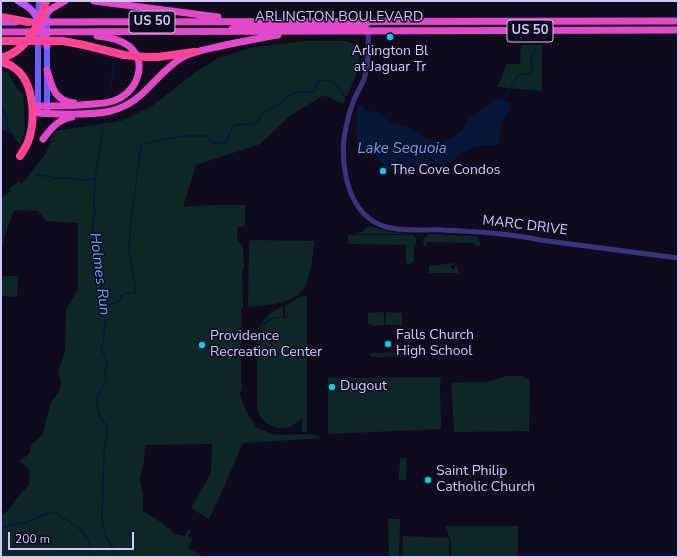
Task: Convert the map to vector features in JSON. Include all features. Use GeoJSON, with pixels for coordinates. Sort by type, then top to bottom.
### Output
{"type":"FeatureCollection","features":[{"type":"Feature","properties":{"kind":"highway"},"geometry":{"type":"LineString","coordinates":[[1,58],[17,51],[32,34],[46,1]]}},
{"type":"Feature","properties":{"kind":"highway"},"geometry":{"type":"LineString","coordinates":[[40,16],[65,1]]}},
{"type":"Feature","properties":{"kind":"highway"},"geometry":{"type":"LineString","coordinates":[[94,1],[252,21]]}},
{"type":"Feature","properties":{"kind":"highway"},"geometry":{"type":"LineString","coordinates":[[1,17],[28,22]]}},
{"type":"Feature","properties":{"kind":"highway"},"geometry":{"type":"LineString","coordinates":[[218,32],[240,27],[363,26],[368,21]]}},
{"type":"Feature","properties":{"kind":"highway","name":"ARLINGTON BOULEVARD"},"geometry":{"type":"LineString","coordinates":[[28,22],[678,21]]}},
{"type":"Feature","properties":{"kind":"highway","name":"ARLINGTON BOULEVARD"},"geometry":{"type":"LineString","coordinates":[[1,32],[678,30]]}},
{"type":"Feature","properties":{"kind":"highway"},"geometry":{"type":"LineString","coordinates":[[47,110],[100,104],[120,98],[131,90],[136,82],[139,72],[138,61],[135,53],[123,42],[96,36],[68,36],[53,32]]}},
{"type":"Feature","properties":{"kind":"highway"},"geometry":{"type":"LineString","coordinates":[[1,41],[63,41],[124,55],[145,58],[164,57],[251,40],[312,32]]}},
{"type":"Feature","properties":{"kind":"highway"},"geometry":{"type":"LineString","coordinates":[[42,139],[52,127],[65,118],[86,114],[104,113],[122,108],[139,96],[176,61],[194,52]]}},
{"type":"Feature","properties":{"kind":"highway"},"geometry":{"type":"LineString","coordinates":[[1,62],[13,67],[22,76],[32,101],[33,110],[31,130],[28,141],[20,156]]}},
{"type":"Feature","properties":{"kind":"highway"},"geometry":{"type":"LineString","coordinates":[[47,70],[53,88],[60,98],[82,105]]}},
{"type":"Feature","properties":{"kind":"highway"},"geometry":{"type":"LineString","coordinates":[[38,110],[86,114]]}},
{"type":"Feature","properties":{"kind":"main road"},"geometry":{"type":"LineString","coordinates":[[18,1],[40,16],[47,46],[47,110]]}},
{"type":"Feature","properties":{"kind":"main road"},"geometry":{"type":"LineString","coordinates":[[38,1],[47,46]]}},
{"type":"Feature","properties":{"kind":"main road"},"geometry":{"type":"LineString","coordinates":[[38,110],[38,46],[40,16]]}},
{"type":"Feature","properties":{"kind":"main road","name":"ARLINGTON BOULEVARD"},"geometry":{"type":"LineString","coordinates":[[1,22],[28,22]]}},
{"type":"Feature","properties":{"kind":"street"},"geometry":{"type":"LineString","coordinates":[[368,21],[368,32]]}},
{"type":"Feature","properties":{"kind":"street","name":"MARC DRIVE"},"geometry":{"type":"LineString","coordinates":[[368,32],[368,57],[365,76],[349,114],[343,152],[345,174],[351,194],[357,206],[370,219],[381,225],[394,228],[508,235],[678,258]]}},
{"type":"Feature","properties":{"kind":"green space"},"geometry":{"type":"Polygon","coordinates":[[[305,41],[347,41],[360,47],[359,63],[355,77],[343,104],[324,95],[291,115],[260,144],[196,165],[183,207],[245,205],[245,226],[238,227],[237,239],[243,247],[244,269],[242,270],[242,326],[239,329],[243,337],[241,344],[241,398],[246,411],[256,427],[272,434],[309,434],[322,438],[243,443],[209,519],[191,508],[211,473],[212,444],[145,445],[144,461],[140,480],[143,494],[143,511],[162,523],[175,534],[185,536],[188,529],[191,531],[188,537],[193,538],[188,548],[204,557],[1,557],[1,515],[10,509],[15,500],[29,485],[30,470],[20,461],[30,453],[31,445],[43,434],[51,402],[59,392],[61,381],[58,372],[65,351],[66,310],[78,289],[78,223],[46,221],[38,211],[14,210],[1,251],[1,198],[11,191],[9,189],[19,181],[22,184],[46,153],[55,131],[121,121],[152,106],[196,72],[218,58],[250,48],[305,41]]]}},
{"type":"Feature","properties":{"kind":"green space"},"geometry":{"type":"Polygon","coordinates":[[[521,45],[542,45],[542,91],[497,87],[506,64],[520,64],[521,45]]]}},
{"type":"Feature","properties":{"kind":"green space"},"geometry":{"type":"Polygon","coordinates":[[[1,71],[8,72],[17,89],[23,94],[25,129],[20,146],[12,133],[1,129],[1,71]]]}},
{"type":"Feature","properties":{"kind":"green space"},"geometry":{"type":"Polygon","coordinates":[[[370,226],[391,232],[413,234],[350,234],[362,232],[370,226]]]}},
{"type":"Feature","properties":{"kind":"green space"},"geometry":{"type":"Polygon","coordinates":[[[432,234],[477,236],[480,246],[475,246],[475,243],[427,242],[426,246],[424,246],[423,242],[425,237],[432,234]]]}},
{"type":"Feature","properties":{"kind":"green space"},"geometry":{"type":"Polygon","coordinates":[[[413,235],[416,238],[416,244],[351,244],[348,243],[348,236],[413,235]]]}},
{"type":"Feature","properties":{"kind":"green space"},"geometry":{"type":"Polygon","coordinates":[[[251,240],[314,241],[309,275],[301,292],[290,300],[283,302],[248,307],[249,242],[251,240]]]}},
{"type":"Feature","properties":{"kind":"green space"},"geometry":{"type":"Polygon","coordinates":[[[406,245],[414,245],[414,261],[409,265],[406,262],[406,245]]]}},
{"type":"Feature","properties":{"kind":"green space"},"geometry":{"type":"Polygon","coordinates":[[[455,263],[455,265],[451,265],[451,269],[455,269],[455,266],[457,266],[459,273],[429,273],[429,266],[455,263]]]}},
{"type":"Feature","properties":{"kind":"green space"},"geometry":{"type":"Polygon","coordinates":[[[1,276],[18,276],[17,297],[1,296],[1,276]]]}},
{"type":"Feature","properties":{"kind":"green space"},"geometry":{"type":"Polygon","coordinates":[[[303,296],[306,296],[307,298],[307,432],[302,432],[302,418],[291,426],[280,428],[271,426],[263,420],[258,411],[257,341],[263,326],[272,319],[280,317],[270,319],[263,324],[255,341],[258,330],[266,317],[283,306],[283,316],[281,317],[296,321],[285,316],[285,306],[303,296]]]}},
{"type":"Feature","properties":{"kind":"green space"},"geometry":{"type":"Polygon","coordinates":[[[383,312],[384,325],[372,326],[368,324],[368,313],[383,312]]]}},
{"type":"Feature","properties":{"kind":"green space"},"geometry":{"type":"Polygon","coordinates":[[[386,312],[402,313],[402,325],[386,325],[386,312]]]}},
{"type":"Feature","properties":{"kind":"green space"},"geometry":{"type":"Polygon","coordinates":[[[371,353],[419,353],[416,356],[371,357],[369,355],[371,353]]]}},
{"type":"Feature","properties":{"kind":"green space"},"geometry":{"type":"Polygon","coordinates":[[[505,376],[523,376],[530,380],[529,431],[454,432],[451,383],[484,382],[505,376]]]}},
{"type":"Feature","properties":{"kind":"green space"},"geometry":{"type":"Polygon","coordinates":[[[441,377],[441,429],[328,434],[328,378],[441,377]]]}},
{"type":"Feature","properties":{"kind":"green space"},"geometry":{"type":"Polygon","coordinates":[[[400,458],[407,458],[406,480],[399,480],[400,458]]]}},
{"type":"Feature","properties":{"kind":"green space"},"geometry":{"type":"Polygon","coordinates":[[[388,519],[400,519],[399,557],[389,557],[388,519]]]}},
{"type":"Feature","properties":{"kind":"green space"},"geometry":{"type":"Polygon","coordinates":[[[445,526],[518,526],[518,557],[451,557],[450,541],[445,526]]]}},
{"type":"Feature","properties":{"kind":"green space"},"geometry":{"type":"Polygon","coordinates":[[[403,536],[449,538],[449,557],[402,557],[403,536]]]}},
{"type":"Feature","properties":{"kind":"water","name":"Lake Sequoia"},"geometry":{"type":"Polygon","coordinates":[[[499,99],[510,103],[511,106],[502,120],[497,145],[476,147],[460,154],[451,162],[419,167],[416,171],[413,169],[404,175],[398,176],[377,159],[376,155],[371,152],[369,153],[357,143],[356,132],[358,115],[356,112],[359,106],[363,104],[365,110],[378,112],[391,123],[408,127],[425,138],[444,144],[462,131],[469,118],[499,99]]]}},
{"type":"Feature","properties":{"kind":"waterway"},"geometry":{"type":"LineString","coordinates":[[504,99],[518,75],[528,74],[532,71],[531,60],[536,49]]}},
{"type":"Feature","properties":{"kind":"waterway","name":"Holmes Run"},"geometry":{"type":"LineString","coordinates":[[110,91],[114,63]]}},
{"type":"Feature","properties":{"kind":"waterway"},"geometry":{"type":"LineString","coordinates":[[103,307],[120,301],[122,296],[126,293],[136,293],[129,249],[141,144],[182,136],[207,136],[211,142],[226,142],[234,125],[252,124],[257,122],[262,114],[276,106],[290,95],[298,92],[314,92],[317,83],[321,81],[329,80],[339,87],[346,100]]}},
{"type":"Feature","properties":{"kind":"waterway"},"geometry":{"type":"LineString","coordinates":[[1,106],[8,124],[8,136],[5,141]]}},
{"type":"Feature","properties":{"kind":"waterway","name":"Holmes Run"},"geometry":{"type":"LineString","coordinates":[[103,128],[95,179],[95,213],[92,227],[100,259],[97,264],[102,274],[102,307],[106,315],[103,345],[101,349],[107,363],[105,372],[106,382],[98,396],[97,401],[101,418],[108,428],[104,452],[102,518],[105,535],[116,557]]}},
{"type":"Feature","properties":{"kind":"waterway"},"geometry":{"type":"LineString","coordinates":[[36,175],[53,178],[72,178],[77,180],[95,179]]}},
{"type":"Feature","properties":{"kind":"waterway"},"geometry":{"type":"LineString","coordinates":[[1,529],[10,525],[28,522],[46,514],[55,512],[81,530],[89,541],[91,557]]}},
{"type":"Feature","properties":{"kind":"place","name":"Arlington Bl at Jaguar Tr"},"geometry":{"type":"Point","coordinates":[390,37]}},
{"type":"Feature","properties":{"kind":"place","name":"The Cove Condos"},"geometry":{"type":"Point","coordinates":[383,171]}},
{"type":"Feature","properties":{"kind":"place","name":"Falls Church High School"},"geometry":{"type":"Point","coordinates":[388,344]}},
{"type":"Feature","properties":{"kind":"place","name":"Providence Recreation Center"},"geometry":{"type":"Point","coordinates":[202,345]}},
{"type":"Feature","properties":{"kind":"place","name":"Dugout"},"geometry":{"type":"Point","coordinates":[332,387]}},
{"type":"Feature","properties":{"kind":"place","name":"Saint Philip Catholic Church"},"geometry":{"type":"Point","coordinates":[428,480]}}]}
